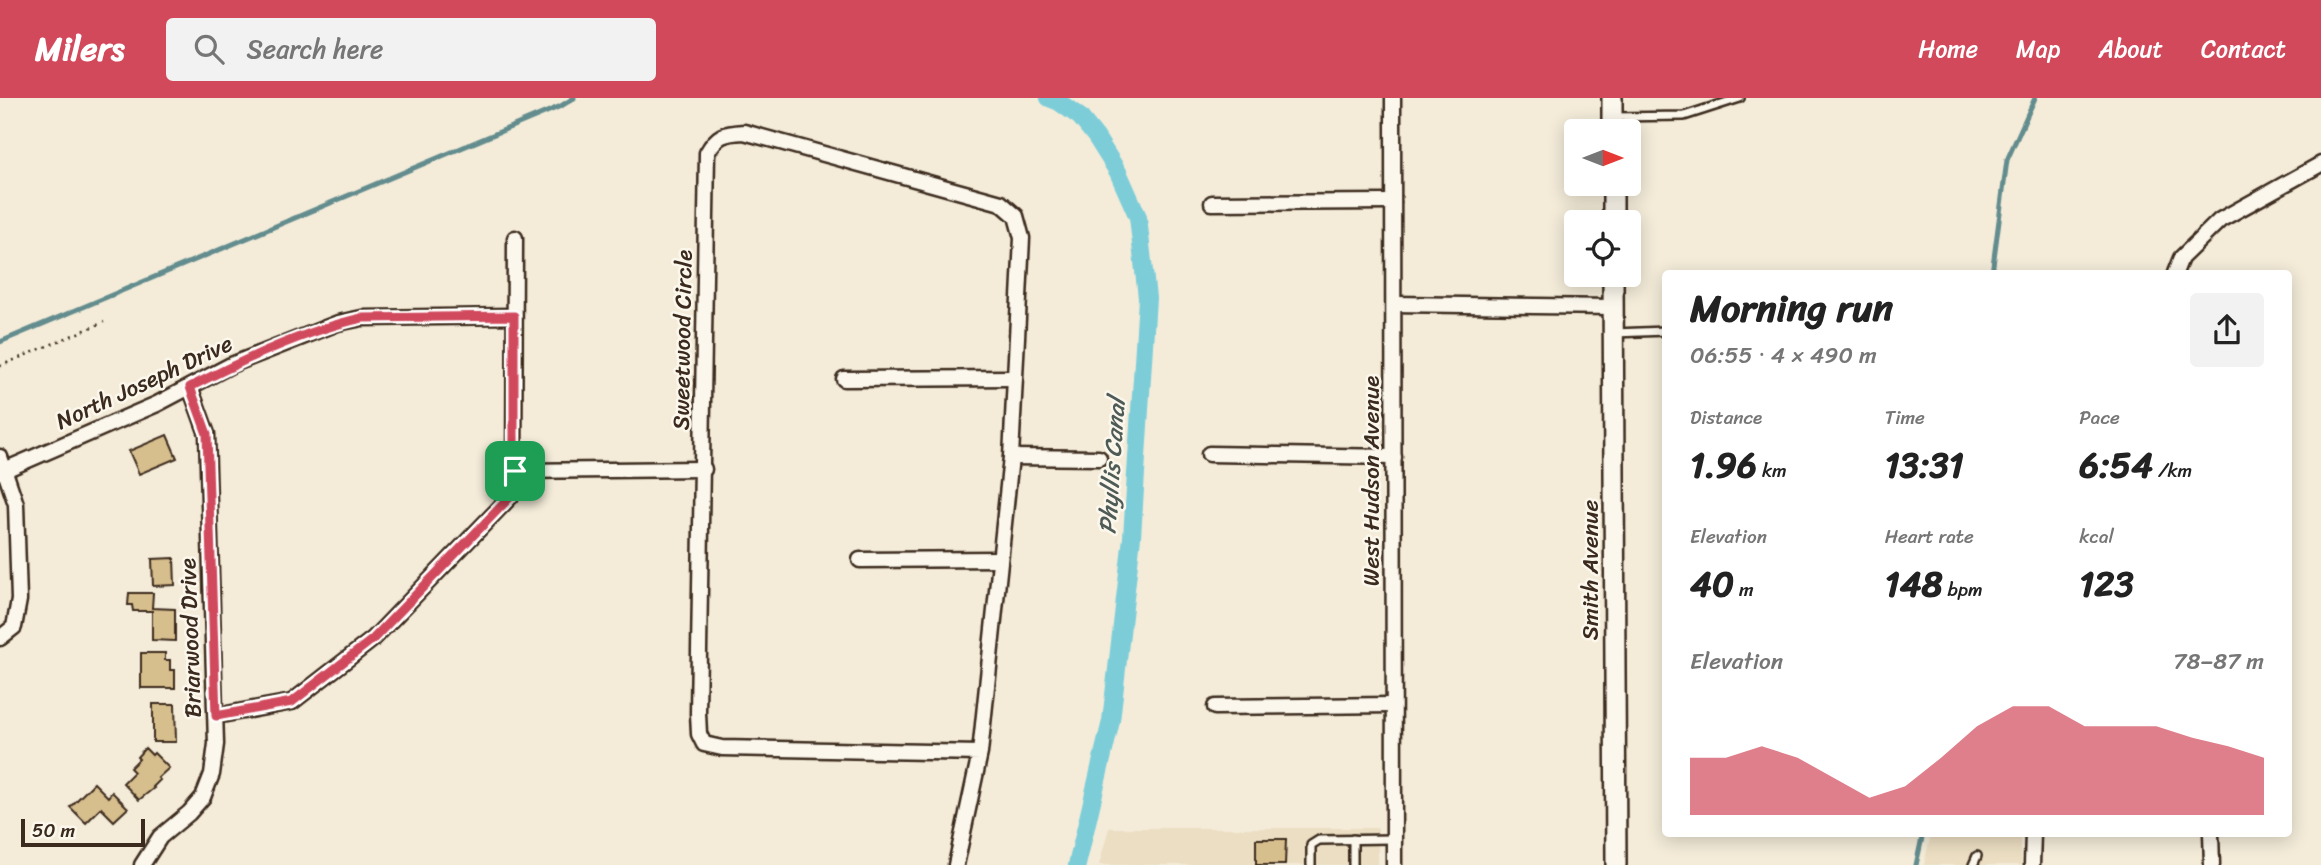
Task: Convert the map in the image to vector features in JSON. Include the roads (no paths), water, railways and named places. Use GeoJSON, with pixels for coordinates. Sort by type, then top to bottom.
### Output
{"type":"FeatureCollection","features":[{"type":"Feature","properties":{"kind":"street","name":"West Hudson Avenue"},"geometry":{"type":"LineString","coordinates":[[1393,98],[1394,865]]}},
{"type":"Feature","properties":{"kind":"street","name":"Sweetwood Circle"},"geometry":{"type":"LineString","coordinates":[[956,865],[981,753],[1011,457],[1022,238],[1016,216],[1001,203],[744,132],[729,133],[714,140],[707,153],[699,734],[704,744],[722,748],[981,753]]}},
{"type":"Feature","properties":{"kind":"street"},"geometry":{"type":"LineString","coordinates":[[2176,270],[2181,258],[2220,220],[2321,164]]}},
{"type":"Feature","properties":{"kind":"street"},"geometry":{"type":"LineString","coordinates":[[1212,203],[1393,202]]}},
{"type":"Feature","properties":{"kind":"street"},"geometry":{"type":"LineString","coordinates":[[216,716],[292,702],[373,639],[514,493],[515,238]]}},
{"type":"Feature","properties":{"kind":"street","name":"Smith Avenue"},"geometry":{"type":"LineString","coordinates":[[1613,287],[1616,865]]}},
{"type":"Feature","properties":{"kind":"street"},"geometry":{"type":"LineString","coordinates":[[1394,304],[1613,307]]}},
{"type":"Feature","properties":{"kind":"street","name":"North Joseph Drive"},"geometry":{"type":"LineString","coordinates":[[2,466],[157,404],[231,366],[338,323],[362,318],[514,316]]}},
{"type":"Feature","properties":{"kind":"street"},"geometry":{"type":"LineString","coordinates":[[844,379],[1015,378]]}},
{"type":"Feature","properties":{"kind":"street","name":"Briarwood Drive"},"geometry":{"type":"LineString","coordinates":[[142,865],[160,837],[189,813],[203,797],[212,774],[216,744],[207,434],[190,387]]}},
{"type":"Feature","properties":{"kind":"street"},"geometry":{"type":"LineString","coordinates":[[1209,454],[1394,457]]}},
{"type":"Feature","properties":{"kind":"street"},"geometry":{"type":"LineString","coordinates":[[1011,457],[1098,458]]}},
{"type":"Feature","properties":{"kind":"street"},"geometry":{"type":"LineString","coordinates":[[0,638],[14,626],[19,600],[16,504],[2,466]]}},
{"type":"Feature","properties":{"kind":"street"},"geometry":{"type":"LineString","coordinates":[[515,471],[704,470]]}},
{"type":"Feature","properties":{"kind":"street"},"geometry":{"type":"LineString","coordinates":[[860,560],[999,559]]}},
{"type":"Feature","properties":{"kind":"street"},"geometry":{"type":"LineString","coordinates":[[1215,707],[1393,705]]}},
{"type":"Feature","properties":{"kind":"street"},"geometry":{"type":"LineString","coordinates":[[2032,865],[2033,837]]}},
{"type":"Feature","properties":{"kind":"street"},"geometry":{"type":"LineString","coordinates":[[2211,837],[2211,865]]}},
{"type":"Feature","properties":{"kind":"lane"},"geometry":{"type":"LineString","coordinates":[[1612,115],[1684,117],[1740,98]]}},
{"type":"Feature","properties":{"kind":"lane"},"geometry":{"type":"LineString","coordinates":[[1613,333],[1662,331]]}},
{"type":"Feature","properties":{"kind":"lane"},"geometry":{"type":"LineString","coordinates":[[1353,839],[1353,865]]}},
{"type":"Feature","properties":{"kind":"lane"},"geometry":{"type":"LineString","coordinates":[[1311,865],[1311,845],[1319,840],[1394,839]]}},
{"type":"Feature","properties":{"kind":"lane"},"geometry":{"type":"LineString","coordinates":[[1973,865],[1977,856]]}},
{"type":"Feature","properties":{"kind":"waterway"},"geometry":{"type":"LineString","coordinates":[[0,342],[561,106],[574,98]]}},
{"type":"Feature","properties":{"kind":"waterway","name":"Phyllis Canal"},"geometry":{"type":"LineString","coordinates":[[1049,98],[1080,117],[1118,172],[1138,217],[1147,298],[1132,537],[1111,721],[1077,865]]}},
{"type":"Feature","properties":{"kind":"waterway"},"geometry":{"type":"LineString","coordinates":[[1992,270],[2007,160],[2035,98]]}},
{"type":"Feature","properties":{"kind":"waterway"},"geometry":{"type":"LineString","coordinates":[[1916,865],[1922,837]]}}]}
